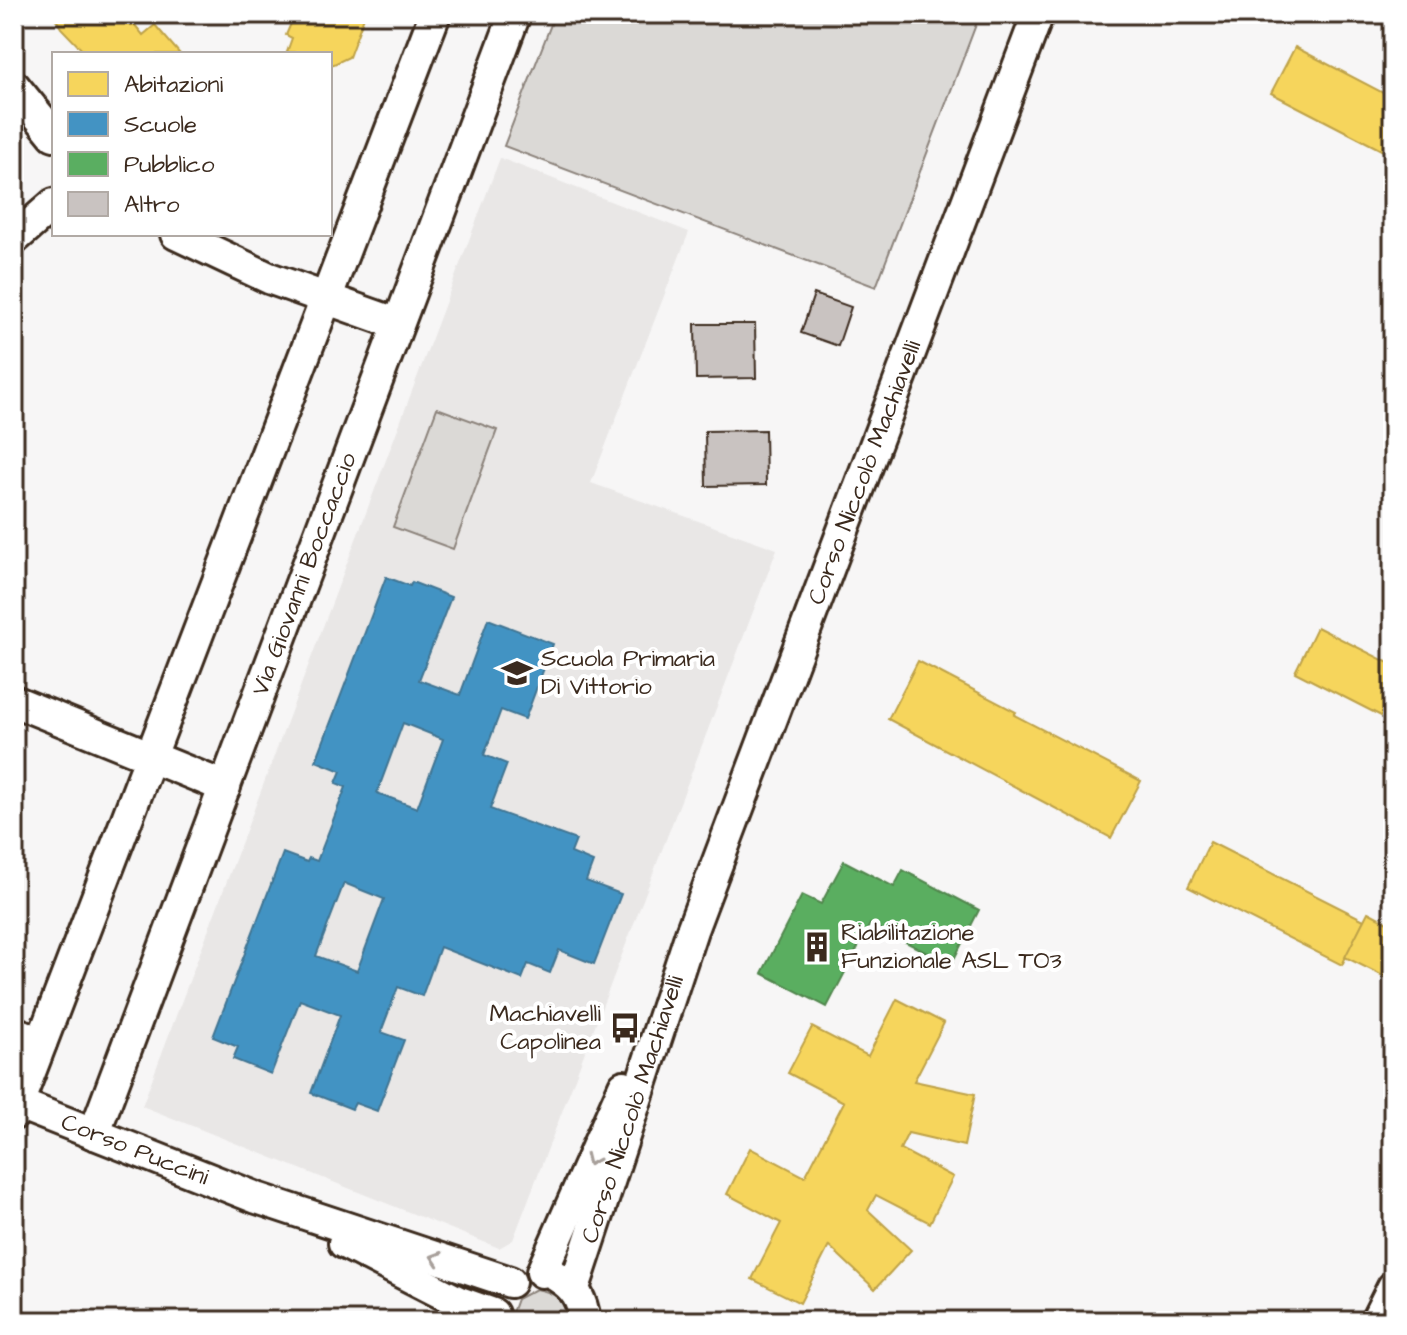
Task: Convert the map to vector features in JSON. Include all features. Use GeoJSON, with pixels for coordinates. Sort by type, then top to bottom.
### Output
{"type":"FeatureCollection","features":[{"type":"Feature","properties":{"kind":"street"},"geometry":{"type":"LineString","coordinates":[[15,1107],[28,1037],[151,757],[435,14]]}},
{"type":"Feature","properties":{"kind":"street","name":"Via Giovanni Boccaccio"},"geometry":{"type":"LineString","coordinates":[[94,1134],[515,14]]}},
{"type":"Feature","properties":{"kind":"street","name":"Corso Niccolò Machiavelli"},"geometry":{"type":"LineString","coordinates":[[574,1288],[692,930],[1038,14]]}},
{"type":"Feature","properties":{"kind":"street"},"geometry":{"type":"LineString","coordinates":[[14,86],[52,133]]}},
{"type":"Feature","properties":{"kind":"street"},"geometry":{"type":"LineString","coordinates":[[14,239],[52,206]]}},
{"type":"Feature","properties":{"kind":"street"},"geometry":{"type":"LineString","coordinates":[[180,236],[269,278],[398,324]]}},
{"type":"Feature","properties":{"kind":"street"},"geometry":{"type":"LineString","coordinates":[[14,701],[225,787]]}},
{"type":"Feature","properties":{"kind":"street","name":"Corso Niccolò Machiavelli"},"geometry":{"type":"LineString","coordinates":[[542,1272],[692,930]]}},
{"type":"Feature","properties":{"kind":"street","name":"Corso Puccini"},"geometry":{"type":"LineString","coordinates":[[15,1107],[94,1134],[257,1198]]}},
{"type":"Feature","properties":{"kind":"street"},"geometry":{"type":"LineString","coordinates":[[257,1198],[510,1282]]}},
{"type":"Feature","properties":{"kind":"street"},"geometry":{"type":"LineString","coordinates":[[257,1198],[493,1318],[499,1295],[510,1282],[526,1274],[542,1272],[560,1277],[574,1288],[583,1306],[585,1321]]}},
{"type":"Feature","properties":{"kind":"street"},"geometry":{"type":"LineString","coordinates":[[1376,1321],[1393,1287]]}},
{"type":"Feature","properties":{"kind":"shaded area"},"geometry":{"type":"Polygon","coordinates":[[[555,14],[980,14],[876,287],[504,146],[555,14]]]}},
{"type":"Feature","properties":{"kind":"shaded area","name":"Scuola Primaria Di Vittorio"},"geometry":{"type":"Polygon","coordinates":[[[500,158],[689,232],[591,483],[777,549],[513,1240],[499,1248],[142,1106],[500,158]]]}},
{"type":"Feature","properties":{"kind":"shaded area"},"geometry":{"type":"Polygon","coordinates":[[[437,408],[497,430],[453,549],[393,527],[437,408]]]}},
{"type":"Feature","properties":{"kind":"shaded area"},"geometry":{"type":"Polygon","coordinates":[[[536,1289],[549,1292],[558,1299],[565,1308],[568,1321],[509,1321],[517,1299],[536,1289]]]}},
{"type":"Feature","properties":{"kind":"building: Abitazioni"},"geometry":{"type":"Polygon","coordinates":[[[53,14],[126,14],[143,35],[155,25],[178,52],[84,52],[61,28],[53,14]]]}},
{"type":"Feature","properties":{"kind":"building: Abitazioni"},"geometry":{"type":"Polygon","coordinates":[[[295,14],[365,14],[349,57],[332,65],[332,52],[287,52],[292,38],[286,35],[295,14]]]}},
{"type":"Feature","properties":{"kind":"building: Abitazioni"},"geometry":{"type":"Polygon","coordinates":[[[1295,47],[1393,98],[1393,156],[1271,93],[1295,47]]]}},
{"type":"Feature","properties":{"kind":"building: Abitazioni"},"geometry":{"type":"Polygon","coordinates":[[[1317,627],[1393,665],[1393,722],[1295,672],[1317,627]]]}},
{"type":"Feature","properties":{"kind":"building: Abitazioni"},"geometry":{"type":"Polygon","coordinates":[[[918,661],[1141,781],[1111,838],[888,719],[918,661]]]}},
{"type":"Feature","properties":{"kind":"building: Abitazioni"},"geometry":{"type":"Polygon","coordinates":[[[1210,842],[1364,920],[1342,965],[1188,887],[1210,842]]]}},
{"type":"Feature","properties":{"kind":"building: Abitazioni"},"geometry":{"type":"Polygon","coordinates":[[[1368,912],[1393,925],[1393,981],[1345,957],[1368,912]]]}},
{"type":"Feature","properties":{"kind":"building: Abitazioni"},"geometry":{"type":"Polygon","coordinates":[[[897,999],[944,1023],[914,1081],[975,1094],[964,1146],[908,1133],[900,1149],[953,1177],[930,1223],[876,1195],[868,1210],[911,1250],[875,1289],[829,1246],[800,1303],[752,1279],[781,1223],[727,1194],[750,1148],[805,1177],[844,1102],[788,1073],[812,1027],[868,1056],[897,999]]]}},
{"type":"Feature","properties":{"kind":"building: Scuole"},"geometry":{"type":"Polygon","coordinates":[[[386,577],[410,586],[412,582],[451,597],[419,680],[460,695],[488,619],[553,644],[525,719],[501,710],[484,755],[507,764],[490,809],[576,840],[571,853],[593,862],[586,881],[621,894],[594,964],[559,950],[550,973],[528,964],[522,979],[440,947],[422,996],[398,987],[381,1032],[404,1040],[377,1111],[355,1103],[352,1109],[311,1093],[340,1015],[300,1000],[271,1074],[233,1059],[238,1047],[213,1037],[283,853],[307,862],[309,858],[317,861],[346,787],[336,783],[341,771],[316,761],[386,577]],[[403,723],[377,793],[417,808],[443,739],[403,723]],[[344,883],[316,956],[357,971],[384,899],[344,883]]]}},
{"type":"Feature","properties":{"kind":"building: Pubblico","name":"Riabilitazione Funzionale ASL TO3"},"geometry":{"type":"Polygon","coordinates":[[[844,861],[894,887],[903,870],[979,910],[951,965],[870,924],[827,1007],[762,973],[802,895],[821,904],[844,861]]]}},
{"type":"Feature","properties":{"kind":"building: Altro"},"geometry":{"type":"Polygon","coordinates":[[[814,294],[851,307],[838,346],[801,333],[814,294]]]}},
{"type":"Feature","properties":{"kind":"building: Altro"},"geometry":{"type":"Polygon","coordinates":[[[695,324],[755,324],[756,378],[696,379],[695,324]]]}},
{"type":"Feature","properties":{"kind":"building: Altro"},"geometry":{"type":"Polygon","coordinates":[[[765,430],[766,485],[706,486],[705,431],[765,430]]]}},
{"type":"Feature","properties":{"kind":"place","name":"Scuola Primaria Di Vittorio"},"geometry":{"type":"Point","coordinates":[517,673]}},
{"type":"Feature","properties":{"kind":"place","name":"Riabilitazione Funzionale ASL TO3"},"geometry":{"type":"Point","coordinates":[817,947]}},
{"type":"Feature","properties":{"kind":"place","name":"Machiavelli Capolinea"},"geometry":{"type":"Point","coordinates":[625,1028]}}]}
